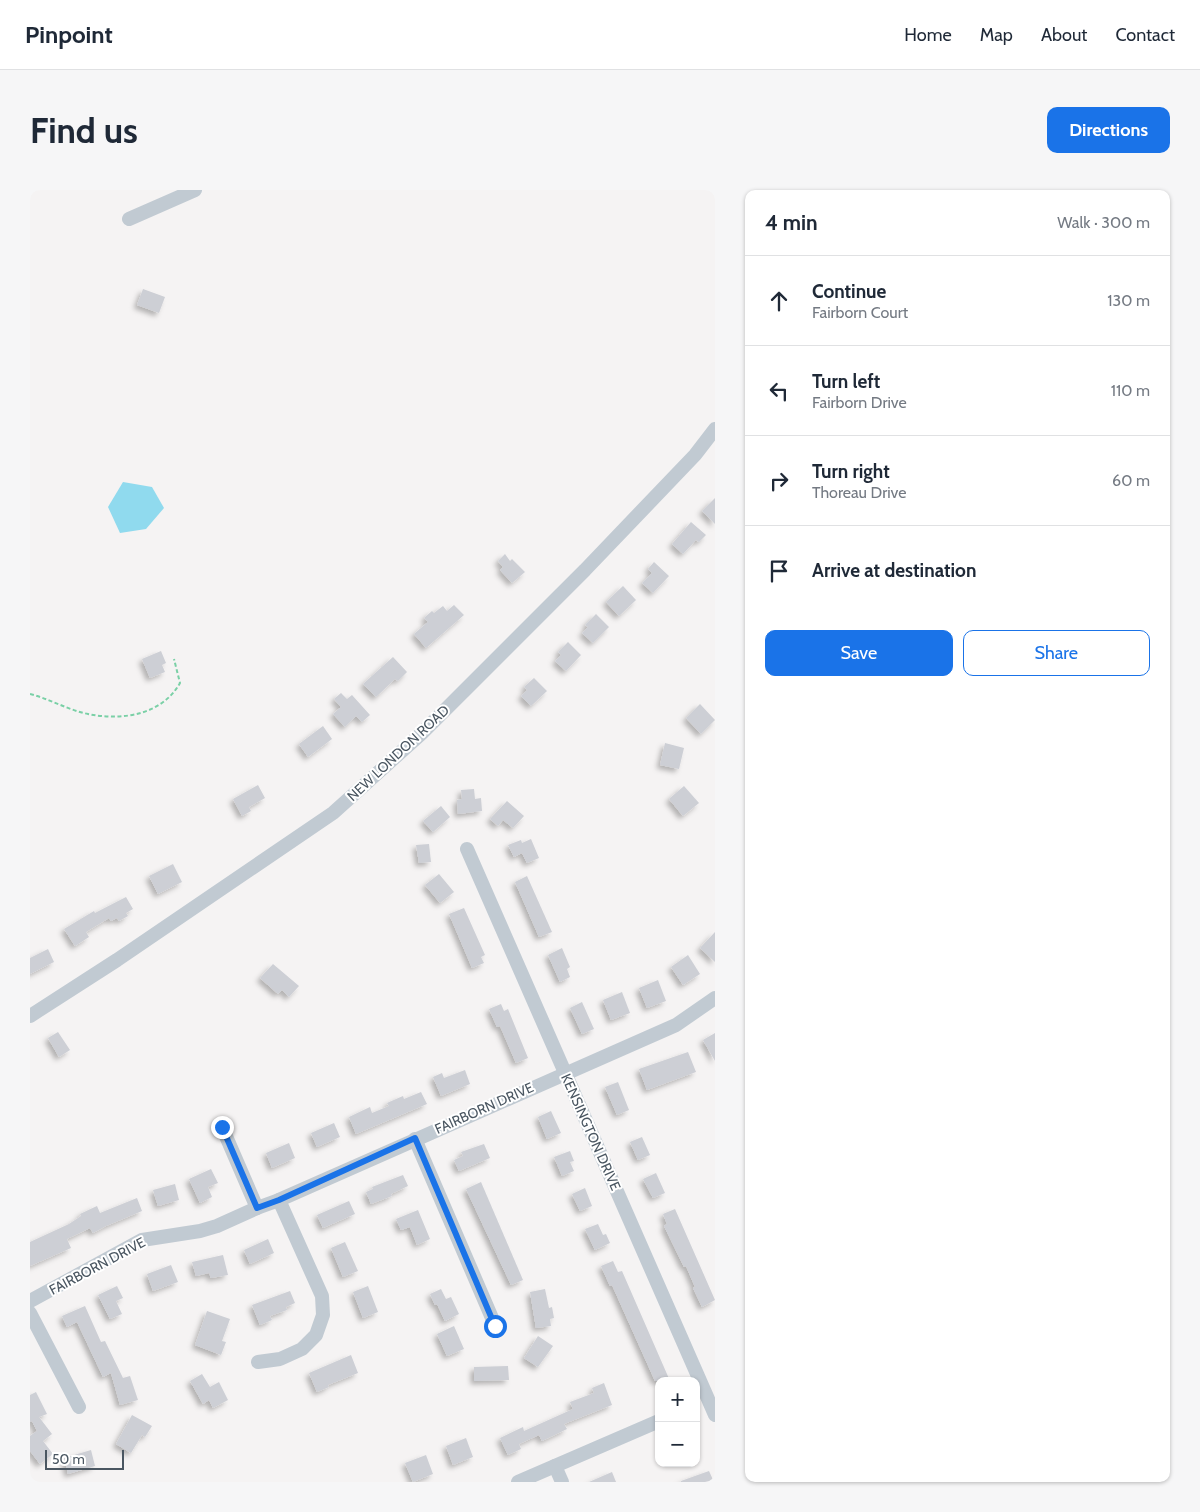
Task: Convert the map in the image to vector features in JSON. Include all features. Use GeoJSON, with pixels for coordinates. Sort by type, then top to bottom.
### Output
{"type":"FeatureCollection","features":[{"type":"Feature","properties":{"kind":"street"},"geometry":{"type":"LineString","coordinates":[[129,219],[195,190]]}},
{"type":"Feature","properties":{"kind":"street","name":"NEW LONDON ROAD"},"geometry":{"type":"LineString","coordinates":[[30,1016],[117,960],[333,813],[422,733],[585,570],[695,455],[715,429]]}},
{"type":"Feature","properties":{"kind":"street","name":"KENSINGTON DRIVE"},"geometry":{"type":"LineString","coordinates":[[467,849],[566,1072],[706,1400],[715,1415]]}},
{"type":"Feature","properties":{"kind":"street","name":"FAIRBORN DRIVE"},"geometry":{"type":"LineString","coordinates":[[30,1302],[142,1240],[200,1231],[217,1226],[279,1200],[415,1138],[676,1025],[715,998]]}},
{"type":"Feature","properties":{"kind":"street"},"geometry":{"type":"LineString","coordinates":[[222,1127],[257,1208]]}},
{"type":"Feature","properties":{"kind":"street"},"geometry":{"type":"LineString","coordinates":[[415,1138],[495,1326]]}},
{"type":"Feature","properties":{"kind":"street"},"geometry":{"type":"LineString","coordinates":[[258,1362],[280,1359],[302,1349],[316,1335],[323,1315],[322,1296],[279,1200]]}},
{"type":"Feature","properties":{"kind":"street"},"geometry":{"type":"LineString","coordinates":[[30,1313],[79,1408]]}},
{"type":"Feature","properties":{"kind":"street"},"geometry":{"type":"LineString","coordinates":[[518,1482],[657,1422]]}},
{"type":"Feature","properties":{"kind":"street"},"geometry":{"type":"LineString","coordinates":[[554,1466],[562,1482]]}},
{"type":"Feature","properties":{"kind":"path"},"geometry":{"type":"LineString","coordinates":[[30,694],[87,714],[116,717],[137,715],[162,704],[176,690],[180,683],[174,659]]}},
{"type":"Feature","properties":{"kind":"water"},"geometry":{"type":"Polygon","coordinates":[[[123,482],[152,487],[164,508],[146,529],[120,533],[108,507],[123,482]]]}},
{"type":"Feature","properties":{"kind":"building"},"geometry":{"type":"Polygon","coordinates":[[[143,289],[165,297],[159,313],[137,305],[143,289]]]}},
{"type":"Feature","properties":{"kind":"building"},"geometry":{"type":"Polygon","coordinates":[[[715,498],[715,524],[702,511],[715,498]]]}},
{"type":"Feature","properties":{"kind":"building"},"geometry":{"type":"Polygon","coordinates":[[[691,522],[706,535],[699,542],[696,540],[683,554],[672,544],[691,522]]]}},
{"type":"Feature","properties":{"kind":"building"},"geometry":{"type":"Polygon","coordinates":[[[505,554],[510,561],[512,559],[525,572],[512,583],[500,570],[503,567],[498,561],[505,554]]]}},
{"type":"Feature","properties":{"kind":"building"},"geometry":{"type":"Polygon","coordinates":[[[654,562],[669,576],[653,593],[642,583],[652,573],[648,569],[654,562]]]}},
{"type":"Feature","properties":{"kind":"building"},"geometry":{"type":"Polygon","coordinates":[[[623,586],[636,600],[619,616],[606,602],[623,586]]]}},
{"type":"Feature","properties":{"kind":"building"},"geometry":{"type":"Polygon","coordinates":[[[454,605],[464,615],[426,648],[414,634],[428,622],[424,618],[432,611],[434,613],[443,606],[447,611],[454,605]]]}},
{"type":"Feature","properties":{"kind":"building"},"geometry":{"type":"Polygon","coordinates":[[[596,614],[609,627],[593,643],[582,633],[588,627],[585,625],[596,614]]]}},
{"type":"Feature","properties":{"kind":"building"},"geometry":{"type":"Polygon","coordinates":[[[568,642],[581,655],[566,671],[555,661],[561,655],[558,652],[568,642]]]}},
{"type":"Feature","properties":{"kind":"building"},"geometry":{"type":"Polygon","coordinates":[[[161,651],[166,663],[162,665],[165,672],[150,678],[142,659],[161,651]]]}},
{"type":"Feature","properties":{"kind":"building"},"geometry":{"type":"Polygon","coordinates":[[[393,657],[407,672],[398,681],[395,679],[376,697],[363,684],[393,657]]]}},
{"type":"Feature","properties":{"kind":"building"},"geometry":{"type":"Polygon","coordinates":[[[534,678],[547,691],[531,706],[521,696],[527,690],[524,687],[534,678]]]}},
{"type":"Feature","properties":{"kind":"building"},"geometry":{"type":"Polygon","coordinates":[[[341,693],[347,699],[352,695],[370,715],[362,722],[356,716],[345,727],[333,714],[341,707],[334,699],[341,693]]]}},
{"type":"Feature","properties":{"kind":"building"},"geometry":{"type":"Polygon","coordinates":[[[700,704],[715,720],[701,734],[686,718],[700,704]]]}},
{"type":"Feature","properties":{"kind":"building"},"geometry":{"type":"Polygon","coordinates":[[[323,726],[332,739],[308,757],[299,744],[323,726]]]}},
{"type":"Feature","properties":{"kind":"building"},"geometry":{"type":"Polygon","coordinates":[[[665,743],[684,748],[679,769],[660,765],[665,743]]]}},
{"type":"Feature","properties":{"kind":"building"},"geometry":{"type":"Polygon","coordinates":[[[258,785],[265,798],[249,807],[251,811],[242,816],[233,799],[258,785]]]}},
{"type":"Feature","properties":{"kind":"building"},"geometry":{"type":"Polygon","coordinates":[[[684,786],[699,803],[683,816],[669,799],[684,786]]]}},
{"type":"Feature","properties":{"kind":"building"},"geometry":{"type":"Polygon","coordinates":[[[474,789],[475,799],[481,798],[482,811],[458,814],[457,800],[462,799],[461,790],[474,789]]]}},
{"type":"Feature","properties":{"kind":"building"},"geometry":{"type":"Polygon","coordinates":[[[507,801],[524,816],[513,828],[503,820],[498,826],[490,819],[507,801]]]}},
{"type":"Feature","properties":{"kind":"building"},"geometry":{"type":"Polygon","coordinates":[[[441,806],[450,817],[433,832],[423,821],[441,806]]]}},
{"type":"Feature","properties":{"kind":"building"},"geometry":{"type":"Polygon","coordinates":[[[531,839],[539,858],[527,863],[522,853],[514,857],[508,845],[521,840],[522,843],[531,839]]]}},
{"type":"Feature","properties":{"kind":"building"},"geometry":{"type":"Polygon","coordinates":[[[429,844],[431,862],[419,863],[416,845],[429,844]]]}},
{"type":"Feature","properties":{"kind":"building"},"geometry":{"type":"Polygon","coordinates":[[[173,864],[182,882],[158,894],[149,876],[173,864]]]}},
{"type":"Feature","properties":{"kind":"building"},"geometry":{"type":"Polygon","coordinates":[[[439,874],[454,892],[440,903],[425,885],[439,874]]]}},
{"type":"Feature","properties":{"kind":"building"},"geometry":{"type":"Polygon","coordinates":[[[527,876],[552,932],[539,937],[515,882],[527,876]]]}},
{"type":"Feature","properties":{"kind":"building"},"geometry":{"type":"Polygon","coordinates":[[[126,897],[133,909],[126,913],[128,916],[119,921],[117,918],[111,921],[109,918],[86,932],[89,937],[75,946],[64,929],[94,911],[95,913],[126,897]]]}},
{"type":"Feature","properties":{"kind":"building"},"geometry":{"type":"Polygon","coordinates":[[[464,908],[485,955],[481,957],[484,963],[472,968],[449,914],[464,908]]]}},
{"type":"Feature","properties":{"kind":"building"},"geometry":{"type":"Polygon","coordinates":[[[715,932],[715,962],[700,948],[715,932]]]}},
{"type":"Feature","properties":{"kind":"building"},"geometry":{"type":"Polygon","coordinates":[[[562,948],[570,967],[567,969],[570,977],[560,982],[548,955],[562,948]]]}},
{"type":"Feature","properties":{"kind":"building"},"geometry":{"type":"Polygon","coordinates":[[[48,949],[54,962],[30,974],[30,958],[48,949]]]}},
{"type":"Feature","properties":{"kind":"building"},"geometry":{"type":"Polygon","coordinates":[[[688,955],[700,974],[683,985],[671,967],[688,955]]]}},
{"type":"Feature","properties":{"kind":"building"},"geometry":{"type":"Polygon","coordinates":[[[273,964],[299,986],[289,997],[282,990],[278,994],[260,978],[273,964]]]}},
{"type":"Feature","properties":{"kind":"building"},"geometry":{"type":"Polygon","coordinates":[[[658,980],[666,1001],[647,1008],[639,988],[658,980]]]}},
{"type":"Feature","properties":{"kind":"building"},"geometry":{"type":"Polygon","coordinates":[[[622,992],[630,1013],[611,1020],[603,1000],[622,992]]]}},
{"type":"Feature","properties":{"kind":"building"},"geometry":{"type":"Polygon","coordinates":[[[582,1002],[594,1029],[582,1034],[570,1008],[582,1002]]]}},
{"type":"Feature","properties":{"kind":"building"},"geometry":{"type":"Polygon","coordinates":[[[501,1004],[504,1011],[508,1009],[528,1058],[516,1063],[500,1026],[497,1027],[489,1009],[501,1004]]]}},
{"type":"Feature","properties":{"kind":"building"},"geometry":{"type":"Polygon","coordinates":[[[58,1032],[70,1050],[59,1057],[48,1038],[58,1032]]]}},
{"type":"Feature","properties":{"kind":"building"},"geometry":{"type":"Polygon","coordinates":[[[715,1033],[715,1061],[703,1040],[715,1033]]]}},
{"type":"Feature","properties":{"kind":"building"},"geometry":{"type":"Polygon","coordinates":[[[688,1052],[696,1072],[647,1090],[639,1069],[688,1052]]]}},
{"type":"Feature","properties":{"kind":"building"},"geometry":{"type":"Polygon","coordinates":[[[465,1070],[470,1084],[441,1096],[433,1077],[442,1073],[444,1078],[465,1070]]]}},
{"type":"Feature","properties":{"kind":"building"},"geometry":{"type":"Polygon","coordinates":[[[618,1082],[629,1110],[617,1115],[605,1087],[618,1082]]]}},
{"type":"Feature","properties":{"kind":"building"},"geometry":{"type":"Polygon","coordinates":[[[421,1092],[427,1104],[356,1134],[349,1117],[370,1107],[372,1113],[389,1106],[387,1103],[403,1096],[404,1099],[421,1092]]]}},
{"type":"Feature","properties":{"kind":"building"},"geometry":{"type":"Polygon","coordinates":[[[551,1111],[561,1133],[547,1139],[538,1117],[551,1111]]]}},
{"type":"Feature","properties":{"kind":"building"},"geometry":{"type":"Polygon","coordinates":[[[334,1123],[340,1137],[317,1147],[311,1133],[334,1123]]]}},
{"type":"Feature","properties":{"kind":"building"},"geometry":{"type":"Polygon","coordinates":[[[642,1137],[650,1155],[638,1160],[630,1142],[642,1137]]]}},
{"type":"Feature","properties":{"kind":"building"},"geometry":{"type":"Polygon","coordinates":[[[289,1143],[295,1158],[272,1168],[266,1153],[289,1143]]]}},
{"type":"Feature","properties":{"kind":"building"},"geometry":{"type":"Polygon","coordinates":[[[484,1144],[490,1158],[459,1171],[454,1160],[463,1156],[461,1152],[484,1144]]]}},
{"type":"Feature","properties":{"kind":"building"},"geometry":{"type":"Polygon","coordinates":[[[570,1151],[574,1161],[570,1162],[574,1171],[562,1176],[554,1157],[570,1151]]]}},
{"type":"Feature","properties":{"kind":"building"},"geometry":{"type":"Polygon","coordinates":[[[211,1169],[218,1183],[208,1187],[212,1197],[200,1203],[189,1179],[211,1169]]]}},
{"type":"Feature","properties":{"kind":"building"},"geometry":{"type":"Polygon","coordinates":[[[656,1173],[665,1193],[653,1198],[643,1179],[656,1173]]]}},
{"type":"Feature","properties":{"kind":"building"},"geometry":{"type":"Polygon","coordinates":[[[403,1175],[408,1186],[391,1194],[392,1196],[371,1204],[366,1192],[373,1189],[372,1187],[403,1175]]]}},
{"type":"Feature","properties":{"kind":"building"},"geometry":{"type":"Polygon","coordinates":[[[481,1182],[523,1280],[511,1285],[466,1189],[481,1182]]]}},
{"type":"Feature","properties":{"kind":"building"},"geometry":{"type":"Polygon","coordinates":[[[175,1184],[179,1200],[158,1206],[153,1190],[175,1184]]]}},
{"type":"Feature","properties":{"kind":"building"},"geometry":{"type":"Polygon","coordinates":[[[585,1188],[592,1206],[580,1211],[572,1194],[585,1188]]]}},
{"type":"Feature","properties":{"kind":"building"},"geometry":{"type":"Polygon","coordinates":[[[137,1198],[142,1211],[93,1233],[90,1228],[67,1239],[71,1248],[30,1266],[30,1242],[69,1224],[81,1216],[80,1214],[97,1206],[100,1213],[137,1198]]]}},
{"type":"Feature","properties":{"kind":"building"},"geometry":{"type":"Polygon","coordinates":[[[349,1201],[355,1214],[323,1228],[317,1215],[349,1201]]]}},
{"type":"Feature","properties":{"kind":"building"},"geometry":{"type":"Polygon","coordinates":[[[675,1209],[715,1300],[702,1307],[686,1266],[684,1267],[664,1226],[667,1224],[663,1214],[675,1209]]]}},
{"type":"Feature","properties":{"kind":"building"},"geometry":{"type":"Polygon","coordinates":[[[418,1210],[430,1239],[417,1245],[410,1227],[401,1230],[396,1219],[418,1210]]]}},
{"type":"Feature","properties":{"kind":"building"},"geometry":{"type":"Polygon","coordinates":[[[598,1224],[603,1235],[606,1234],[610,1243],[595,1250],[585,1229],[598,1224]]]}},
{"type":"Feature","properties":{"kind":"building"},"geometry":{"type":"Polygon","coordinates":[[[268,1239],[274,1253],[250,1264],[244,1250],[268,1239]]]}},
{"type":"Feature","properties":{"kind":"building"},"geometry":{"type":"Polygon","coordinates":[[[345,1242],[358,1271],[343,1277],[331,1248],[345,1242]]]}},
{"type":"Feature","properties":{"kind":"building"},"geometry":{"type":"Polygon","coordinates":[[[223,1255],[228,1275],[211,1278],[209,1273],[196,1276],[192,1262],[223,1255]]]}},
{"type":"Feature","properties":{"kind":"building"},"geometry":{"type":"Polygon","coordinates":[[[613,1261],[618,1272],[622,1271],[668,1377],[655,1377],[655,1381],[612,1285],[610,1286],[601,1266],[613,1261]]]}},
{"type":"Feature","properties":{"kind":"building"},"geometry":{"type":"Polygon","coordinates":[[[171,1265],[178,1282],[153,1291],[147,1274],[171,1265]]]}},
{"type":"Feature","properties":{"kind":"building"},"geometry":{"type":"Polygon","coordinates":[[[117,1286],[123,1298],[116,1301],[122,1314],[110,1319],[98,1295],[117,1286]]]}},
{"type":"Feature","properties":{"kind":"building"},"geometry":{"type":"Polygon","coordinates":[[[368,1286],[378,1312],[363,1318],[353,1292],[368,1286]]]}},
{"type":"Feature","properties":{"kind":"building"},"geometry":{"type":"Polygon","coordinates":[[[441,1289],[446,1299],[451,1297],[459,1314],[445,1321],[430,1294],[441,1289]]]}},
{"type":"Feature","properties":{"kind":"building"},"geometry":{"type":"Polygon","coordinates":[[[545,1289],[549,1308],[552,1307],[554,1318],[550,1319],[551,1326],[536,1328],[530,1292],[545,1289]]]}},
{"type":"Feature","properties":{"kind":"building"},"geometry":{"type":"Polygon","coordinates":[[[290,1291],[295,1303],[286,1307],[287,1310],[270,1316],[272,1320],[260,1325],[252,1305],[290,1291]]]}},
{"type":"Feature","properties":{"kind":"building"},"geometry":{"type":"Polygon","coordinates":[[[85,1306],[101,1342],[105,1341],[123,1378],[130,1376],[138,1400],[120,1405],[111,1373],[103,1377],[77,1322],[67,1327],[62,1316],[85,1306]]]}},
{"type":"Feature","properties":{"kind":"building"},"geometry":{"type":"Polygon","coordinates":[[[207,1311],[230,1319],[222,1341],[226,1342],[221,1355],[195,1345],[207,1311]]]}},
{"type":"Feature","properties":{"kind":"building"},"geometry":{"type":"Polygon","coordinates":[[[454,1326],[464,1349],[447,1356],[437,1334],[454,1326]]]}},
{"type":"Feature","properties":{"kind":"building"},"geometry":{"type":"Polygon","coordinates":[[[538,1336],[553,1346],[538,1367],[524,1358],[538,1336]]]}},
{"type":"Feature","properties":{"kind":"building"},"geometry":{"type":"Polygon","coordinates":[[[351,1355],[358,1373],[328,1385],[329,1387],[317,1392],[309,1373],[351,1355]]]}},
{"type":"Feature","properties":{"kind":"building"},"geometry":{"type":"Polygon","coordinates":[[[508,1366],[509,1380],[474,1381],[474,1367],[508,1366]]]}},
{"type":"Feature","properties":{"kind":"building"},"geometry":{"type":"Polygon","coordinates":[[[202,1374],[210,1387],[219,1382],[228,1400],[213,1408],[209,1400],[203,1404],[190,1381],[202,1374]]]}},
{"type":"Feature","properties":{"kind":"building"},"geometry":{"type":"Polygon","coordinates":[[[604,1383],[612,1405],[564,1424],[567,1429],[542,1441],[539,1435],[519,1444],[521,1449],[508,1455],[500,1438],[523,1427],[524,1431],[573,1409],[570,1402],[594,1393],[592,1388],[604,1383]]]}},
{"type":"Feature","properties":{"kind":"building"},"geometry":{"type":"Polygon","coordinates":[[[36,1392],[47,1414],[39,1417],[52,1434],[43,1441],[53,1454],[40,1464],[30,1451],[30,1436],[37,1431],[32,1421],[30,1422],[30,1395],[36,1392]]]}},
{"type":"Feature","properties":{"kind":"building"},"geometry":{"type":"Polygon","coordinates":[[[132,1415],[152,1426],[145,1437],[142,1435],[131,1453],[116,1444],[132,1415]]]}},
{"type":"Feature","properties":{"kind":"building"},"geometry":{"type":"Polygon","coordinates":[[[466,1438],[473,1457],[453,1465],[446,1446],[466,1438]]]}},
{"type":"Feature","properties":{"kind":"building"},"geometry":{"type":"Polygon","coordinates":[[[91,1450],[95,1466],[68,1474],[64,1458],[91,1450]]]}},
{"type":"Feature","properties":{"kind":"building"},"geometry":{"type":"Polygon","coordinates":[[[426,1455],[433,1474],[413,1482],[405,1463],[426,1455]]]}},
{"type":"Feature","properties":{"kind":"building"},"geometry":{"type":"Polygon","coordinates":[[[709,1471],[714,1482],[681,1482],[681,1481],[709,1471]]]}},
{"type":"Feature","properties":{"kind":"building"},"geometry":{"type":"Polygon","coordinates":[[[612,1472],[616,1482],[589,1482],[612,1472]]]}},
{"type":"Feature","properties":{"kind":"route"},"geometry":{"type":"LineString","coordinates":[[222,1127],[257,1208],[279,1200],[415,1138],[495,1326]]}}]}
